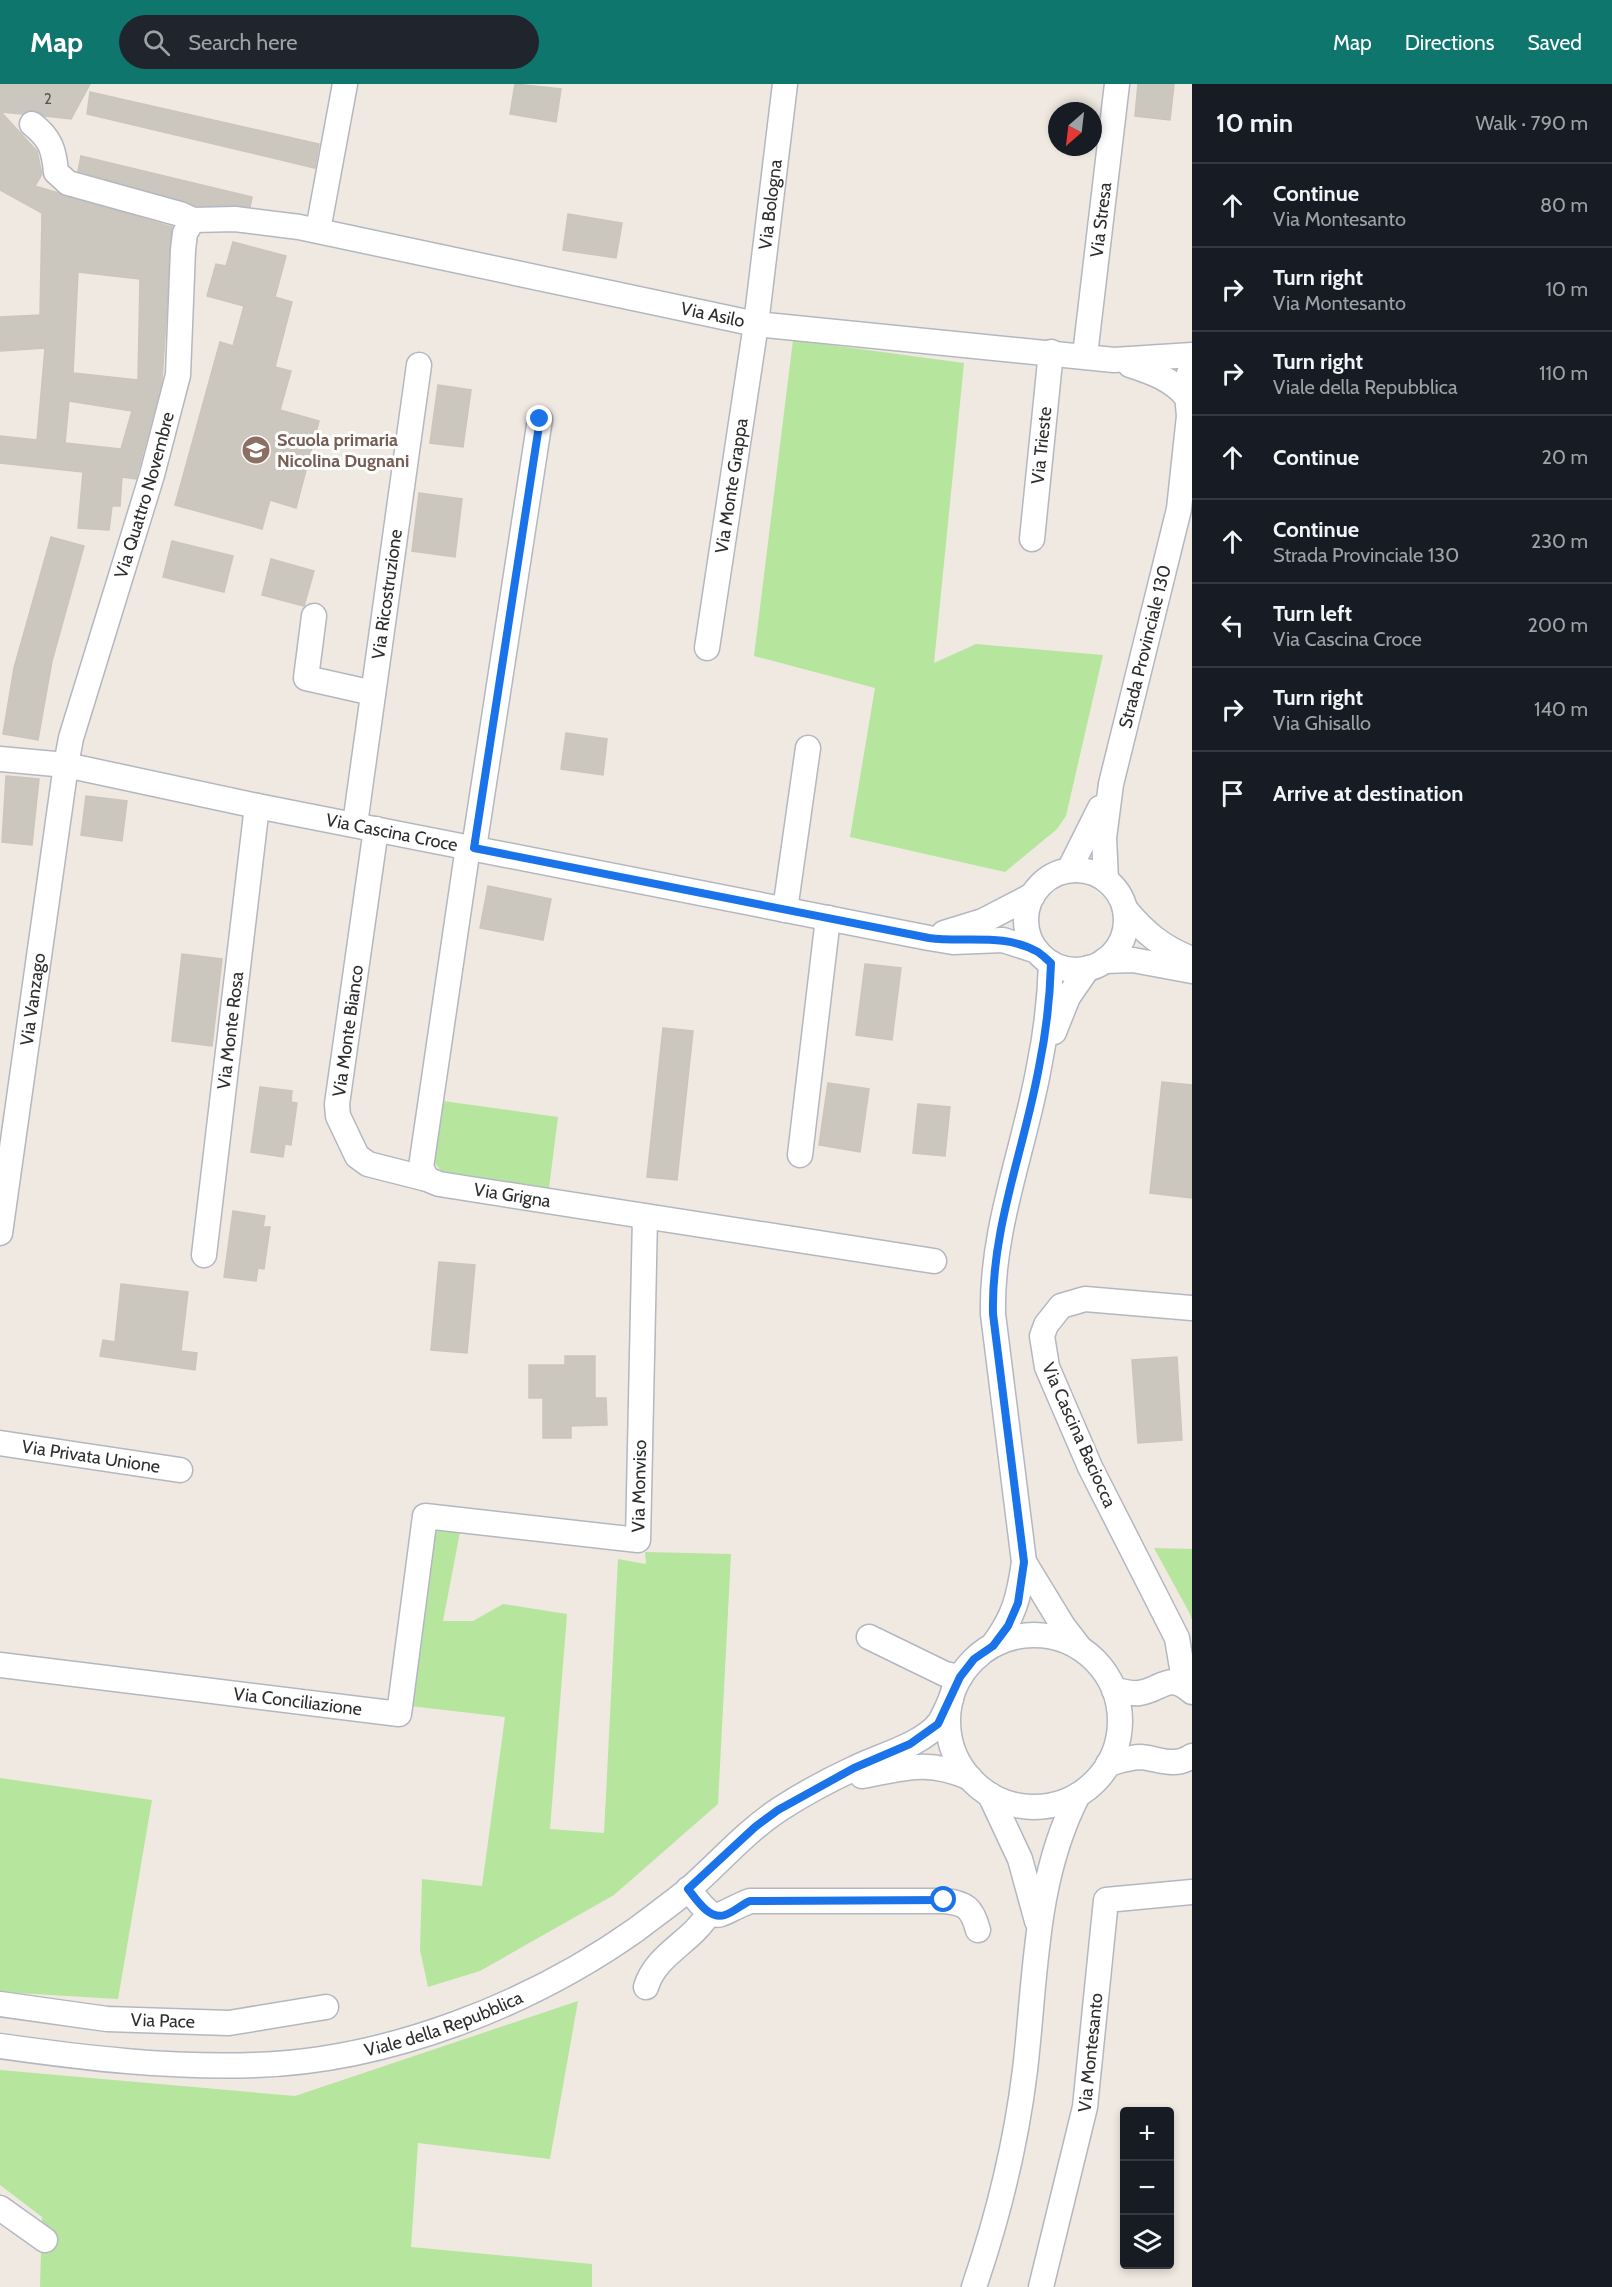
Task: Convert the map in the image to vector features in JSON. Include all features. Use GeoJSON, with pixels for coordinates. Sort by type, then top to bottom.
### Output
{"type":"FeatureCollection","features":[{"type":"Feature","properties":{"kind":"street"},"geometry":{"type":"LineString","coordinates":[[318,230],[345,84]]}},
{"type":"Feature","properties":{"kind":"street","name":"Via Bologna"},"geometry":{"type":"LineString","coordinates":[[756,324],[785,84]]}},
{"type":"Feature","properties":{"kind":"street","name":"Via Stresa"},"geometry":{"type":"LineString","coordinates":[[1085,355],[1118,84]]}},
{"type":"Feature","properties":{"kind":"street"},"geometry":{"type":"LineString","coordinates":[[32,124],[50,141],[54,148],[56,172],[68,183],[180,214],[193,220]]}},
{"type":"Feature","properties":{"kind":"street","name":"Via Asilo"},"geometry":{"type":"LineString","coordinates":[[193,220],[235,219],[318,230],[756,324],[1085,355],[1114,360],[1164,376],[1176,384],[1186,396]]}},
{"type":"Feature","properties":{"kind":"street","name":"Via Quattro Novembre"},"geometry":{"type":"LineString","coordinates":[[66,765],[71,738],[152,476],[177,375],[183,250],[185,232],[193,220]]}},
{"type":"Feature","properties":{"kind":"street","name":"Via Monte Grappa"},"geometry":{"type":"LineString","coordinates":[[707,648],[756,324]]}},
{"type":"Feature","properties":{"kind":"street","name":"Via Trieste"},"geometry":{"type":"LineString","coordinates":[[1032,539],[1051,352]]}},
{"type":"Feature","properties":{"kind":"street","name":"Via Asilo"},"geometry":{"type":"LineString","coordinates":[[1114,360],[1192,355]]}},
{"type":"Feature","properties":{"kind":"street","name":"Strada Provinciale 130"},"geometry":{"type":"LineString","coordinates":[[1179,509],[1189,416],[1186,396],[1192,364]]}},
{"type":"Feature","properties":{"kind":"street","name":"Via Ricostruzione"},"geometry":{"type":"LineString","coordinates":[[366,826],[373,693],[419,365]]}},
{"type":"Feature","properties":{"kind":"street"},"geometry":{"type":"LineString","coordinates":[[427,1179],[421,1167],[540,419]]}},
{"type":"Feature","properties":{"kind":"street","name":"Strada Provinciale 130"},"geometry":{"type":"LineString","coordinates":[[1106,880],[1104,838],[1111,784],[1179,509],[1192,473]]}},
{"type":"Feature","properties":{"kind":"street"},"geometry":{"type":"LineString","coordinates":[[314,616],[306,678],[373,693]]}},
{"type":"Feature","properties":{"kind":"street"},"geometry":{"type":"LineString","coordinates":[[785,910],[808,748]]}},
{"type":"Feature","properties":{"kind":"street","name":"Via Cascina Croce"},"geometry":{"type":"LineString","coordinates":[[0,759],[66,765],[257,806],[929,938],[953,942],[1003,940],[1044,957]]}},
{"type":"Feature","properties":{"kind":"street","name":"Via Vanzago"},"geometry":{"type":"LineString","coordinates":[[0,1233],[66,765]]}},
{"type":"Feature","properties":{"kind":"street","name":"Strada Provinciale 130"},"geometry":{"type":"LineString","coordinates":[[1069,870],[1111,784]]}},
{"type":"Feature","properties":{"kind":"street","name":"Via Monte Rosa"},"geometry":{"type":"LineString","coordinates":[[204,1255],[257,806]]}},
{"type":"Feature","properties":{"kind":"street","name":"Via Monte Bianco"},"geometry":{"type":"LineString","coordinates":[[366,826],[337,1104],[338,1116],[357,1156],[368,1164],[427,1179]]}},
{"type":"Feature","properties":{"kind":"street"},"geometry":{"type":"LineString","coordinates":[[993,1646],[1008,1626],[1018,1603],[1024,1562],[993,1314],[992,1280],[1005,1208],[1039,1068],[1050,992],[1044,957],[1026,924],[1027,909],[1042,883],[1055,874],[1069,870],[1082,870],[1106,880],[1121,898],[1125,909],[1126,924],[1123,938],[1115,951],[1096,965],[1068,997],[1039,1068]]}},
{"type":"Feature","properties":{"kind":"street","name":"Via Cascina Croce"},"geometry":{"type":"LineString","coordinates":[[929,938],[983,921],[1033,895]]}},
{"type":"Feature","properties":{"kind":"street"},"geometry":{"type":"LineString","coordinates":[[1125,909],[1145,933],[1170,951],[1192,959]]}},
{"type":"Feature","properties":{"kind":"street"},"geometry":{"type":"LineString","coordinates":[[800,1155],[828,918]]}},
{"type":"Feature","properties":{"kind":"street"},"geometry":{"type":"LineString","coordinates":[[1044,957],[1063,968],[1133,960],[1192,971]]}},
{"type":"Feature","properties":{"kind":"street","name":"Via Grigna"},"geometry":{"type":"LineString","coordinates":[[427,1179],[439,1184],[934,1261]]}},
{"type":"Feature","properties":{"kind":"street","name":"Via Monviso"},"geometry":{"type":"LineString","coordinates":[[425,1516],[638,1540],[645,1217]]}},
{"type":"Feature","properties":{"kind":"street","name":"Via Cascina Baciocca"},"geometry":{"type":"LineString","coordinates":[[1180,1687],[1172,1671],[1180,1652],[1167,1614],[1076,1436],[1047,1367],[1042,1336],[1052,1316],[1061,1306],[1071,1301],[1085,1299],[1192,1308]]}},
{"type":"Feature","properties":{"kind":"street","name":"Via Privata Unione"},"geometry":{"type":"LineString","coordinates":[[0,1443],[180,1470]]}},
{"type":"Feature","properties":{"kind":"street","name":"Via Conciliazione"},"geometry":{"type":"LineString","coordinates":[[0,1665],[399,1713],[425,1516]]}},
{"type":"Feature","properties":{"kind":"street"},"geometry":{"type":"LineString","coordinates":[[1024,1562],[1057,1617],[1082,1650],[1101,1668],[1114,1690],[1120,1722],[1119,1738],[1108,1764],[1093,1784],[1078,1795],[1057,1804],[1034,1807],[1011,1804],[990,1795],[970,1778],[958,1761],[950,1741],[948,1720],[951,1699],[960,1677],[974,1659],[993,1646],[1015,1637],[1038,1635],[1061,1639],[1082,1650]]}},
{"type":"Feature","properties":{"kind":"street"},"geometry":{"type":"LineString","coordinates":[[869,1637],[945,1674],[960,1677]]}},
{"type":"Feature","properties":{"kind":"street"},"geometry":{"type":"LineString","coordinates":[[1114,1690],[1139,1693],[1180,1687]]}},
{"type":"Feature","properties":{"kind":"street","name":"Viale della Repubblica"},"geometry":{"type":"LineString","coordinates":[[0,2046],[74,2057],[159,2064],[257,2065],[339,2056],[403,2042],[480,2014],[566,1973],[635,1930],[688,1889],[755,1827],[796,1799],[910,1744],[938,1724],[951,1699]]}},
{"type":"Feature","properties":{"kind":"street"},"geometry":{"type":"LineString","coordinates":[[1108,1764],[1141,1757],[1171,1763],[1192,1756]]}},
{"type":"Feature","properties":{"kind":"street","name":"Viale della Repubblica"},"geometry":{"type":"LineString","coordinates":[[822,1786],[916,1766],[946,1767],[970,1778]]}},
{"type":"Feature","properties":{"kind":"street"},"geometry":{"type":"LineString","coordinates":[[990,1795],[1020,1859],[1038,1924]]}},
{"type":"Feature","properties":{"kind":"street"},"geometry":{"type":"LineString","coordinates":[[974,2287],[1009,2165],[1025,2072],[1038,1924],[1062,1825],[1078,1795]]}},
{"type":"Feature","properties":{"kind":"street"},"geometry":{"type":"LineString","coordinates":[[688,1889],[709,1912],[725,1915],[750,1901],[944,1900],[963,1903],[970,1908],[978,1930]]}},
{"type":"Feature","properties":{"kind":"street","name":"Via Montesanto"},"geometry":{"type":"LineString","coordinates":[[1041,2287],[1085,2107],[1106,1900],[1192,1892]]}},
{"type":"Feature","properties":{"kind":"street"},"geometry":{"type":"LineString","coordinates":[[646,1987],[650,1973],[699,1928],[709,1912]]}},
{"type":"Feature","properties":{"kind":"street","name":"Via Pace"},"geometry":{"type":"LineString","coordinates":[[0,2004],[106,2019],[229,2023],[326,2007]]}},
{"type":"Feature","properties":{"kind":"street"},"geometry":{"type":"LineString","coordinates":[[0,2208],[45,2240]]}},
{"type":"Feature","properties":{"kind":"green space"},"geometry":{"type":"Polygon","coordinates":[[[793,340],[964,363],[934,663],[976,644],[1103,655],[1066,816],[1057,829],[1005,872],[850,837],[875,688],[754,656],[793,340]]]}},
{"type":"Feature","properties":{"kind":"green space"},"geometry":{"type":"Polygon","coordinates":[[[443,1101],[558,1117],[549,1188],[441,1171],[434,1162],[443,1101]]]}},
{"type":"Feature","properties":{"kind":"green space"},"geometry":{"type":"Polygon","coordinates":[[[443,1529],[460,1532],[443,1621],[473,1621],[503,1604],[567,1614],[550,1829],[604,1833],[618,1559],[646,1564],[645,1552],[731,1554],[718,1804],[614,1895],[480,1971],[428,1987],[420,1950],[422,1879],[482,1886],[505,1717],[410,1706],[434,1533],[443,1529]]]}},
{"type":"Feature","properties":{"kind":"green space"},"geometry":{"type":"Polygon","coordinates":[[[1154,1548],[1192,1549],[1192,1620],[1190,1614],[1154,1548]]]}},
{"type":"Feature","properties":{"kind":"green space"},"geometry":{"type":"Polygon","coordinates":[[[0,1778],[152,1800],[118,1999],[0,1992],[0,1778]]]}},
{"type":"Feature","properties":{"kind":"green space"},"geometry":{"type":"Polygon","coordinates":[[[578,2001],[550,2159],[418,2143],[411,2247],[592,2264],[592,2287],[40,2287],[42,2217],[0,2185],[0,2070],[295,2096],[578,2001]]]}},
{"type":"Feature","properties":{"kind":"building"},"geometry":{"type":"Polygon","coordinates":[[[0,84],[90,84],[71,119],[45,116],[34,110],[22,114],[1,112],[37,151],[42,174],[35,186],[172,227],[162,381],[136,479],[122,477],[120,506],[112,506],[109,530],[78,528],[83,472],[0,463],[0,436],[37,440],[45,348],[0,351],[0,317],[40,315],[42,213],[0,190],[0,84]],[[78,272],[73,373],[138,380],[140,279],[78,272]],[[69,401],[65,443],[121,449],[132,411],[69,401]]]}},
{"type":"Feature","properties":{"kind":"building"},"geometry":{"type":"Polygon","coordinates":[[[515,84],[561,89],[556,122],[510,114],[515,84]]]}},
{"type":"Feature","properties":{"kind":"building"},"geometry":{"type":"Polygon","coordinates":[[[1138,84],[1174,84],[1170,120],[1135,116],[1138,84]]]}},
{"type":"Feature","properties":{"kind":"building"},"geometry":{"type":"Polygon","coordinates":[[[90,92],[319,144],[315,168],[87,114],[90,92]]]}},
{"type":"Feature","properties":{"kind":"building"},"geometry":{"type":"Polygon","coordinates":[[[81,156],[252,197],[250,207],[196,206],[78,171],[81,156]]]}},
{"type":"Feature","properties":{"kind":"building"},"geometry":{"type":"Polygon","coordinates":[[[568,214],[622,223],[616,258],[563,250],[568,214]]]}},
{"type":"Feature","properties":{"kind":"building"},"geometry":{"type":"Polygon","coordinates":[[[233,242],[286,256],[275,297],[292,302],[275,367],[291,371],[280,410],[319,421],[296,508],[270,500],[262,529],[175,505],[220,342],[233,346],[244,306],[207,296],[216,264],[226,266],[233,242]]]}},
{"type":"Feature","properties":{"kind":"building"},"geometry":{"type":"Polygon","coordinates":[[[438,385],[471,390],[463,447],[430,443],[438,385]]]}},
{"type":"Feature","properties":{"kind":"building"},"geometry":{"type":"Polygon","coordinates":[[[419,493],[462,499],[455,557],[412,551],[419,493]]]}},
{"type":"Feature","properties":{"kind":"building"},"geometry":{"type":"Polygon","coordinates":[[[51,537],[84,546],[52,661],[38,740],[3,734],[14,668],[51,537]]]}},
{"type":"Feature","properties":{"kind":"building"},"geometry":{"type":"Polygon","coordinates":[[[172,541],[233,556],[224,592],[163,577],[172,541]]]}},
{"type":"Feature","properties":{"kind":"building"},"geometry":{"type":"Polygon","coordinates":[[[271,559],[314,571],[304,606],[262,595],[271,559]]]}},
{"type":"Feature","properties":{"kind":"building"},"geometry":{"type":"Polygon","coordinates":[[[566,733],[607,739],[603,775],[561,769],[566,733]]]}},
{"type":"Feature","properties":{"kind":"building"},"geometry":{"type":"Polygon","coordinates":[[[6,776],[39,779],[32,845],[2,842],[6,776]]]}},
{"type":"Feature","properties":{"kind":"building"},"geometry":{"type":"Polygon","coordinates":[[[86,796],[127,801],[122,841],[81,835],[86,796]]]}},
{"type":"Feature","properties":{"kind":"building"},"geometry":{"type":"Polygon","coordinates":[[[488,886],[551,899],[543,940],[480,928],[488,886]]]}},
{"type":"Feature","properties":{"kind":"building"},"geometry":{"type":"Polygon","coordinates":[[[182,954],[222,959],[212,1046],[172,1041],[182,954]]]}},
{"type":"Feature","properties":{"kind":"building"},"geometry":{"type":"Polygon","coordinates":[[[865,964],[901,968],[892,1040],[856,1035],[865,964]]]}},
{"type":"Feature","properties":{"kind":"building"},"geometry":{"type":"Polygon","coordinates":[[[663,1028],[693,1031],[677,1180],[647,1177],[663,1028]]]}},
{"type":"Feature","properties":{"kind":"building"},"geometry":{"type":"Polygon","coordinates":[[[1162,1082],[1192,1085],[1192,1198],[1150,1193],[1162,1082]]]}},
{"type":"Feature","properties":{"kind":"building"},"geometry":{"type":"Polygon","coordinates":[[[828,1083],[869,1089],[860,1152],[819,1145],[828,1083]]]}},
{"type":"Feature","properties":{"kind":"building"},"geometry":{"type":"Polygon","coordinates":[[[260,1087],[292,1091],[291,1102],[297,1103],[291,1145],[285,1144],[283,1157],[251,1152],[260,1087]]]}},
{"type":"Feature","properties":{"kind":"building"},"geometry":{"type":"Polygon","coordinates":[[[918,1104],[950,1107],[945,1156],[913,1153],[918,1104]]]}},
{"type":"Feature","properties":{"kind":"building"},"geometry":{"type":"Polygon","coordinates":[[[233,1211],[265,1216],[263,1227],[270,1227],[264,1269],[258,1268],[256,1281],[224,1277],[233,1211]]]}},
{"type":"Feature","properties":{"kind":"building"},"geometry":{"type":"Polygon","coordinates":[[[439,1262],[475,1265],[467,1353],[431,1350],[439,1262]]]}},
{"type":"Feature","properties":{"kind":"building"},"geometry":{"type":"Polygon","coordinates":[[[121,1284],[188,1292],[181,1351],[197,1353],[195,1370],[100,1356],[103,1340],[115,1342],[121,1284]]]}},
{"type":"Feature","properties":{"kind":"building"},"geometry":{"type":"Polygon","coordinates":[[[565,1356],[595,1356],[595,1398],[606,1398],[607,1425],[571,1426],[571,1438],[543,1438],[543,1398],[529,1398],[529,1365],[565,1365],[565,1356]]]}},
{"type":"Feature","properties":{"kind":"building"},"geometry":{"type":"Polygon","coordinates":[[[1177,1357],[1182,1440],[1138,1443],[1132,1360],[1177,1357]]]}},
{"type":"Feature","properties":{"kind":"place","name":"Scuola primaria Nicolina Dugnani"},"geometry":{"type":"Point","coordinates":[256,450]}},
{"type":"Feature","properties":{"kind":"route"},"geometry":{"type":"LineString","coordinates":[[540,419],[474,848],[929,938],[953,942],[1003,940],[1037,951],[1051,963],[1050,992],[1039,1068],[1005,1208],[992,1280],[993,1314],[1024,1562],[1018,1603],[1008,1626],[993,1646],[974,1659],[960,1677],[938,1724],[910,1744],[854,1768],[778,1810],[755,1827],[688,1889],[698,1902],[716,1915],[725,1915],[750,1901],[944,1900]]}}]}
